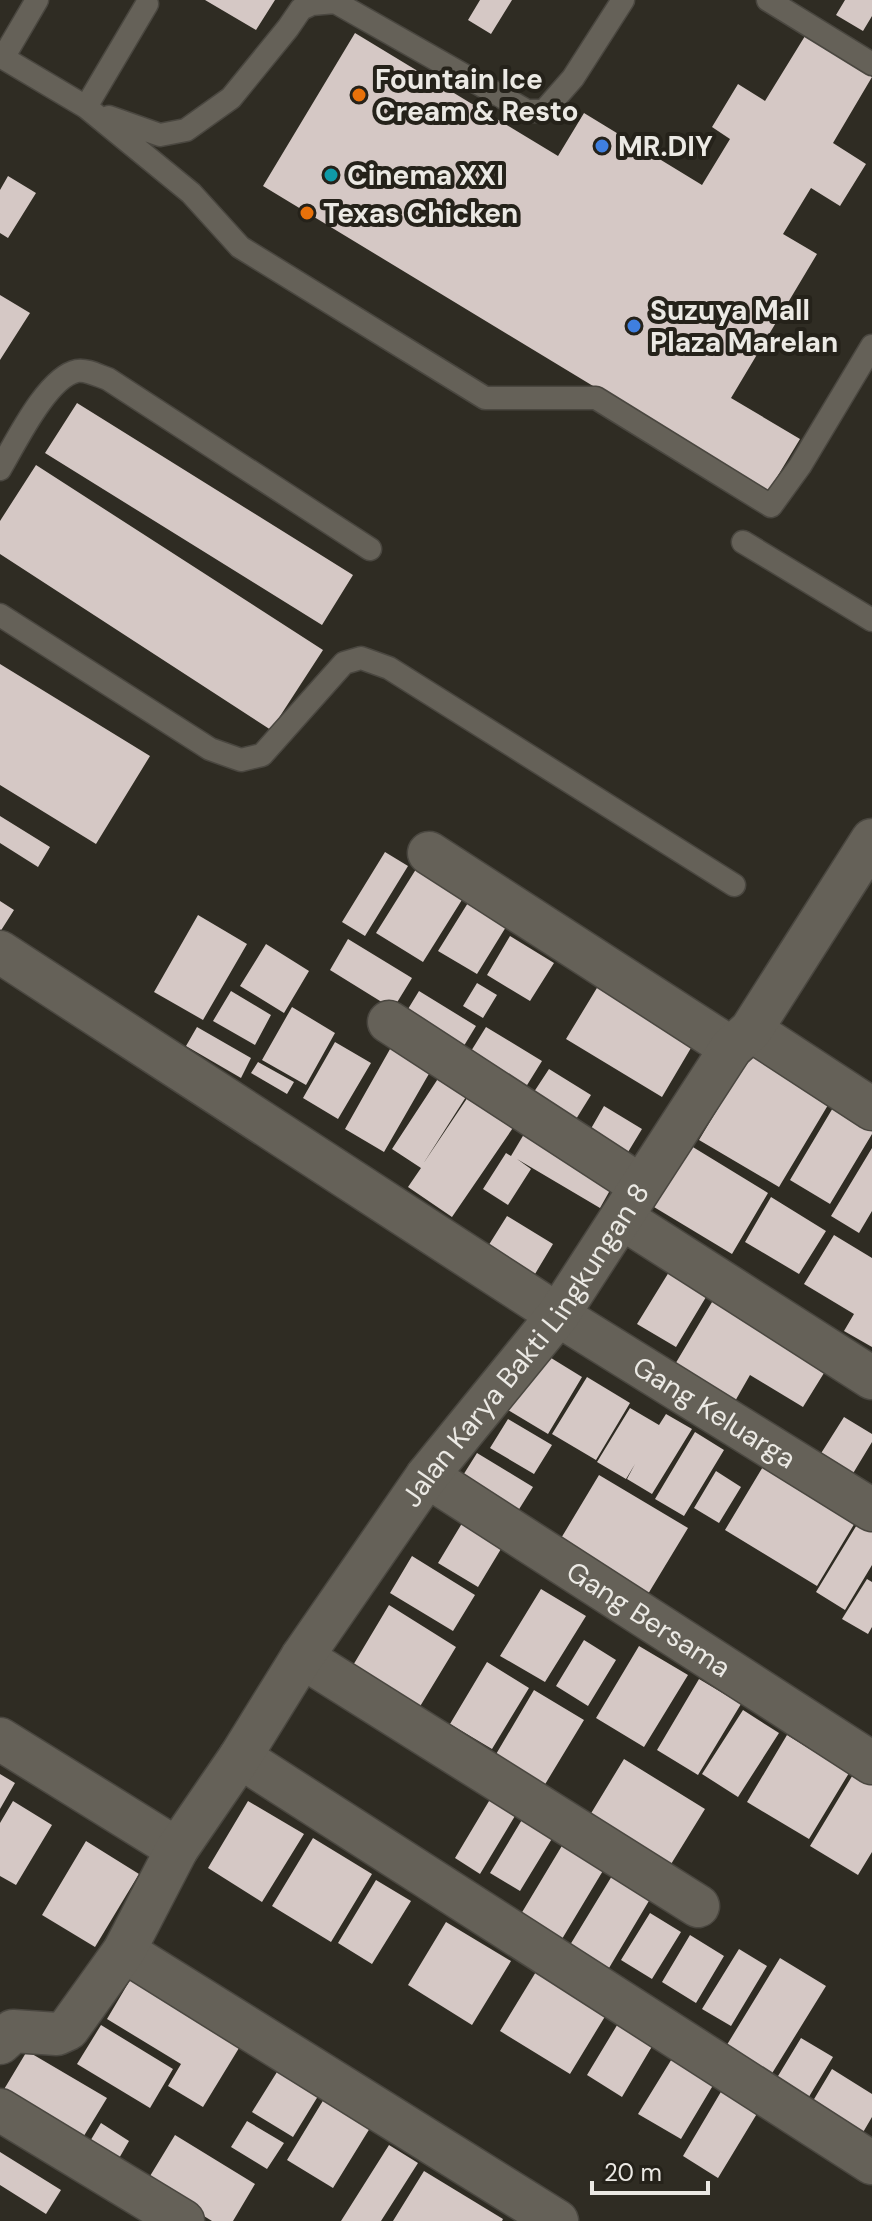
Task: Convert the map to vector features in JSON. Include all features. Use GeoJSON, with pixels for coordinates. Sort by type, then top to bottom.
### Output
{"type":"FeatureCollection","features":[{"type":"Feature","properties":{"kind":"street","name":"Jalan Karya Bakti Lingkungan 8"},"geometry":{"type":"LineString","coordinates":[[0,2043],[13,2031],[57,2034],[68,2029],[124,1951],[177,1849],[240,1757],[302,1657],[427,1476],[558,1315],[872,840]]}},
{"type":"Feature","properties":{"kind":"street"},"geometry":{"type":"LineString","coordinates":[[429,853],[741,1039],[872,1109]]}},
{"type":"Feature","properties":{"kind":"street","name":"Gang Keluarga"},"geometry":{"type":"LineString","coordinates":[[0,952],[558,1315],[872,1510]]}},
{"type":"Feature","properties":{"kind":"street"},"geometry":{"type":"LineString","coordinates":[[389,1022],[872,1378]]}},
{"type":"Feature","properties":{"kind":"street","name":"Gang Bersama"},"geometry":{"type":"LineString","coordinates":[[427,1476],[872,1763]]}},
{"type":"Feature","properties":{"kind":"street"},"geometry":{"type":"LineString","coordinates":[[302,1657],[698,1906]]}},
{"type":"Feature","properties":{"kind":"street"},"geometry":{"type":"LineString","coordinates":[[0,1739],[177,1849]]}},
{"type":"Feature","properties":{"kind":"street"},"geometry":{"type":"LineString","coordinates":[[240,1757],[872,2163]]}},
{"type":"Feature","properties":{"kind":"street"},"geometry":{"type":"LineString","coordinates":[[124,1951],[557,2221]]}},
{"type":"Feature","properties":{"kind":"street"},"geometry":{"type":"LineString","coordinates":[[0,2110],[183,2221]]}},
{"type":"Feature","properties":{"kind":"lane"},"geometry":{"type":"LineString","coordinates":[[37,0],[1,55],[86,107],[191,193],[240,247],[485,398],[596,398],[771,506],[800,466],[872,346]]}},
{"type":"Feature","properties":{"kind":"lane"},"geometry":{"type":"LineString","coordinates":[[86,107],[160,135],[186,130],[231,98],[301,9],[312,4],[335,2],[527,111],[544,111],[573,78],[623,0]]}},
{"type":"Feature","properties":{"kind":"lane"},"geometry":{"type":"LineString","coordinates":[[768,0],[872,64]]}},
{"type":"Feature","properties":{"kind":"lane"},"geometry":{"type":"LineString","coordinates":[[86,107],[147,4]]}},
{"type":"Feature","properties":{"kind":"lane"},"geometry":{"type":"LineString","coordinates":[[0,469],[41,401],[60,380],[78,371],[91,373],[108,379],[370,549]]}},
{"type":"Feature","properties":{"kind":"lane"},"geometry":{"type":"LineString","coordinates":[[743,542],[872,620]]}},
{"type":"Feature","properties":{"kind":"lane"},"geometry":{"type":"LineString","coordinates":[[0,615],[210,749],[241,760],[262,755],[344,663],[361,658],[389,668],[734,885]]}},
{"type":"Feature","properties":{"kind":"building"},"geometry":{"type":"Polygon","coordinates":[[[205,0],[275,0],[256,30],[205,0]]]}},
{"type":"Feature","properties":{"kind":"building"},"geometry":{"type":"Polygon","coordinates":[[[480,0],[512,0],[491,34],[468,20],[480,0]]]}},
{"type":"Feature","properties":{"kind":"building"},"geometry":{"type":"Polygon","coordinates":[[[845,0],[872,0],[872,16],[863,31],[836,15],[845,0]]]}},
{"type":"Feature","properties":{"kind":"building","name":"Suzuya Mall Plaza Marelan"},"geometry":{"type":"Polygon","coordinates":[[[355,33],[558,156],[584,113],[702,185],[730,139],[712,127],[738,84],[765,101],[805,36],[872,77],[833,143],[866,164],[840,206],[811,188],[783,234],[817,254],[731,398],[800,439],[768,492],[263,186],[355,33]]]}},
{"type":"Feature","properties":{"kind":"building"},"geometry":{"type":"Polygon","coordinates":[[[8,176],[36,193],[8,238],[0,233],[0,190],[8,176]]]}},
{"type":"Feature","properties":{"kind":"building"},"geometry":{"type":"Polygon","coordinates":[[[0,295],[30,313],[0,360],[0,295]]]}},
{"type":"Feature","properties":{"kind":"building"},"geometry":{"type":"Polygon","coordinates":[[[77,403],[353,575],[322,625],[45,453],[77,403]]]}},
{"type":"Feature","properties":{"kind":"building"},"geometry":{"type":"Polygon","coordinates":[[[36,465],[323,650],[271,730],[0,554],[0,521],[36,465]]]}},
{"type":"Feature","properties":{"kind":"building"},"geometry":{"type":"Polygon","coordinates":[[[0,664],[150,756],[96,844],[0,785],[0,664]]]}},
{"type":"Feature","properties":{"kind":"building"},"geometry":{"type":"Polygon","coordinates":[[[0,816],[50,847],[38,867],[0,843],[0,816]]]}},
{"type":"Feature","properties":{"kind":"building"},"geometry":{"type":"Polygon","coordinates":[[[385,852],[408,866],[365,936],[342,922],[385,852]]]}},
{"type":"Feature","properties":{"kind":"building"},"geometry":{"type":"Polygon","coordinates":[[[418,866],[465,895],[423,962],[376,933],[418,866]]]}},
{"type":"Feature","properties":{"kind":"building"},"geometry":{"type":"Polygon","coordinates":[[[471,898],[509,922],[477,974],[438,951],[471,898]]]}},
{"type":"Feature","properties":{"kind":"building"},"geometry":{"type":"Polygon","coordinates":[[[0,901],[14,910],[0,932],[0,901]]]}},
{"type":"Feature","properties":{"kind":"building"},"geometry":{"type":"Polygon","coordinates":[[[198,915],[247,944],[203,1020],[154,992],[198,915]]]}},
{"type":"Feature","properties":{"kind":"building"},"geometry":{"type":"Polygon","coordinates":[[[510,936],[554,963],[530,1001],[487,975],[510,936]]]}},
{"type":"Feature","properties":{"kind":"building"},"geometry":{"type":"Polygon","coordinates":[[[348,939],[412,978],[393,1009],[330,970],[348,939]]]}},
{"type":"Feature","properties":{"kind":"building"},"geometry":{"type":"Polygon","coordinates":[[[266,944],[309,971],[284,1013],[240,986],[266,944]]]}},
{"type":"Feature","properties":{"kind":"building"},"geometry":{"type":"Polygon","coordinates":[[[606,973],[701,1031],[662,1097],[566,1039],[606,973]]]}},
{"type":"Feature","properties":{"kind":"building"},"geometry":{"type":"Polygon","coordinates":[[[477,983],[497,995],[483,1018],[463,1006],[477,983]]]}},
{"type":"Feature","properties":{"kind":"building"},"geometry":{"type":"Polygon","coordinates":[[[231,991],[271,1015],[255,1045],[213,1021],[231,991]]]}},
{"type":"Feature","properties":{"kind":"building"},"geometry":{"type":"Polygon","coordinates":[[[419,991],[476,1026],[462,1049],[405,1014],[419,991]]]}},
{"type":"Feature","properties":{"kind":"building"},"geometry":{"type":"Polygon","coordinates":[[[292,1007],[335,1033],[306,1085],[262,1060],[292,1007]]]}},
{"type":"Feature","properties":{"kind":"building"},"geometry":{"type":"Polygon","coordinates":[[[197,1027],[251,1058],[241,1078],[186,1046],[197,1027]]]}},
{"type":"Feature","properties":{"kind":"building"},"geometry":{"type":"Polygon","coordinates":[[[486,1027],[542,1061],[524,1090],[468,1056],[486,1027]]]}},
{"type":"Feature","properties":{"kind":"building"},"geometry":{"type":"Polygon","coordinates":[[[335,1042],[371,1063],[338,1119],[303,1098],[335,1042]]]}},
{"type":"Feature","properties":{"kind":"building"},"geometry":{"type":"Polygon","coordinates":[[[394,1042],[434,1065],[384,1152],[345,1129],[394,1042]]]}},
{"type":"Feature","properties":{"kind":"building"},"geometry":{"type":"Polygon","coordinates":[[[752,1052],[831,1100],[779,1187],[699,1140],[752,1052]]]}},
{"type":"Feature","properties":{"kind":"building"},"geometry":{"type":"Polygon","coordinates":[[[258,1062],[294,1082],[287,1094],[251,1073],[258,1062]]]}},
{"type":"Feature","properties":{"kind":"building"},"geometry":{"type":"Polygon","coordinates":[[[549,1069],[591,1095],[573,1124],[530,1098],[549,1069]]]}},
{"type":"Feature","properties":{"kind":"building"},"geometry":{"type":"Polygon","coordinates":[[[443,1071],[471,1089],[423,1164],[474,1088],[519,1119],[452,1217],[408,1187],[421,1168],[392,1149],[443,1071]]]}},
{"type":"Feature","properties":{"kind":"building"},"geometry":{"type":"Polygon","coordinates":[[[604,1106],[642,1129],[622,1162],[585,1139],[604,1106]]]}},
{"type":"Feature","properties":{"kind":"building"},"geometry":{"type":"Polygon","coordinates":[[[834,1106],[872,1129],[872,1134],[830,1204],[790,1180],[834,1106]]]}},
{"type":"Feature","properties":{"kind":"building"},"geometry":{"type":"Polygon","coordinates":[[[530,1124],[618,1176],[600,1208],[517,1159],[531,1169],[508,1205],[483,1189],[506,1153],[511,1156],[530,1124]]]}},
{"type":"Feature","properties":{"kind":"building"},"geometry":{"type":"Polygon","coordinates":[[[683,1141],[768,1193],[732,1254],[639,1198],[683,1141]]]}},
{"type":"Feature","properties":{"kind":"building"},"geometry":{"type":"Polygon","coordinates":[[[872,1148],[872,1211],[859,1233],[831,1216],[872,1148]]]}},
{"type":"Feature","properties":{"kind":"building"},"geometry":{"type":"Polygon","coordinates":[[[771,1197],[826,1231],[799,1274],[745,1242],[771,1197]]]}},
{"type":"Feature","properties":{"kind":"building"},"geometry":{"type":"Polygon","coordinates":[[[507,1216],[553,1244],[532,1279],[485,1251],[507,1216]]]}},
{"type":"Feature","properties":{"kind":"building"},"geometry":{"type":"Polygon","coordinates":[[[834,1235],[872,1258],[872,1347],[844,1331],[854,1314],[804,1284],[834,1235]]]}},
{"type":"Feature","properties":{"kind":"building"},"geometry":{"type":"Polygon","coordinates":[[[677,1259],[715,1282],[676,1347],[637,1324],[677,1259]]]}},
{"type":"Feature","properties":{"kind":"building"},"geometry":{"type":"Polygon","coordinates":[[[718,1292],[832,1360],[803,1407],[750,1375],[734,1403],[674,1366],[718,1292]]]}},
{"type":"Feature","properties":{"kind":"building"},"geometry":{"type":"Polygon","coordinates":[[[543,1353],[582,1377],[548,1434],[508,1410],[543,1353]]]}},
{"type":"Feature","properties":{"kind":"building"},"geometry":{"type":"Polygon","coordinates":[[[587,1377],[630,1403],[596,1460],[552,1434],[587,1377]]]}},
{"type":"Feature","properties":{"kind":"building"},"geometry":{"type":"Polygon","coordinates":[[[630,1408],[659,1425],[666,1414],[692,1429],[652,1494],[627,1479],[635,1464],[626,1479],[597,1462],[630,1408]]]}},
{"type":"Feature","properties":{"kind":"building"},"geometry":{"type":"Polygon","coordinates":[[[844,1417],[872,1434],[872,1442],[846,1485],[813,1466],[844,1417]]]}},
{"type":"Feature","properties":{"kind":"building"},"geometry":{"type":"Polygon","coordinates":[[[508,1419],[552,1445],[534,1474],[490,1448],[508,1419]]]}},
{"type":"Feature","properties":{"kind":"building"},"geometry":{"type":"Polygon","coordinates":[[[695,1432],[724,1450],[684,1516],[655,1499],[695,1432]]]}},
{"type":"Feature","properties":{"kind":"building"},"geometry":{"type":"Polygon","coordinates":[[[477,1453],[533,1487],[511,1522],[455,1488],[477,1453]]]}},
{"type":"Feature","properties":{"kind":"building"},"geometry":{"type":"Polygon","coordinates":[[[764,1465],[856,1521],[817,1586],[725,1530],[764,1465]]]}},
{"type":"Feature","properties":{"kind":"building"},"geometry":{"type":"Polygon","coordinates":[[[716,1471],[741,1487],[719,1523],[694,1508],[716,1471]]]}},
{"type":"Feature","properties":{"kind":"building"},"geometry":{"type":"Polygon","coordinates":[[[599,1475],[688,1528],[645,1599],[557,1545],[599,1475]]]}},
{"type":"Feature","properties":{"kind":"building"},"geometry":{"type":"Polygon","coordinates":[[[464,1520],[504,1544],[478,1587],[438,1563],[464,1520]]]}},
{"type":"Feature","properties":{"kind":"building"},"geometry":{"type":"Polygon","coordinates":[[[858,1523],[872,1532],[872,1565],[845,1610],[816,1592],[858,1523]]]}},
{"type":"Feature","properties":{"kind":"building"},"geometry":{"type":"Polygon","coordinates":[[[412,1556],[475,1595],[453,1631],[390,1593],[412,1556]]]}},
{"type":"Feature","properties":{"kind":"building"},"geometry":{"type":"Polygon","coordinates":[[[867,1579],[872,1582],[872,1627],[868,1634],[842,1619],[867,1579]]]}},
{"type":"Feature","properties":{"kind":"building"},"geometry":{"type":"Polygon","coordinates":[[[541,1589],[586,1616],[545,1682],[500,1656],[541,1589]]]}},
{"type":"Feature","properties":{"kind":"building"},"geometry":{"type":"Polygon","coordinates":[[[389,1605],[456,1647],[416,1713],[349,1672],[389,1605]]]}},
{"type":"Feature","properties":{"kind":"building"},"geometry":{"type":"Polygon","coordinates":[[[584,1640],[616,1660],[588,1706],[556,1686],[584,1640]]]}},
{"type":"Feature","properties":{"kind":"building"},"geometry":{"type":"Polygon","coordinates":[[[639,1646],[688,1675],[644,1747],[596,1718],[639,1646]]]}},
{"type":"Feature","properties":{"kind":"building"},"geometry":{"type":"Polygon","coordinates":[[[487,1662],[529,1688],[492,1749],[450,1724],[487,1662]]]}},
{"type":"Feature","properties":{"kind":"building"},"geometry":{"type":"Polygon","coordinates":[[[699,1679],[741,1704],[698,1775],[657,1750],[699,1679]]]}},
{"type":"Feature","properties":{"kind":"building"},"geometry":{"type":"Polygon","coordinates":[[[534,1690],[584,1720],[541,1791],[492,1761],[534,1690]]]}},
{"type":"Feature","properties":{"kind":"building"},"geometry":{"type":"Polygon","coordinates":[[[743,1710],[779,1733],[738,1797],[702,1774],[743,1710]]]}},
{"type":"Feature","properties":{"kind":"building"},"geometry":{"type":"Polygon","coordinates":[[[787,1735],[849,1773],[809,1839],[747,1802],[787,1735]]]}},
{"type":"Feature","properties":{"kind":"building"},"geometry":{"type":"Polygon","coordinates":[[[624,1759],[705,1809],[668,1869],[587,1820],[624,1759]]]}},
{"type":"Feature","properties":{"kind":"building"},"geometry":{"type":"Polygon","coordinates":[[[854,1773],[872,1784],[872,1852],[858,1875],[810,1846],[854,1773]]]}},
{"type":"Feature","properties":{"kind":"building"},"geometry":{"type":"Polygon","coordinates":[[[0,1774],[15,1783],[0,1809],[0,1774]]]}},
{"type":"Feature","properties":{"kind":"building"},"geometry":{"type":"Polygon","coordinates":[[[498,1786],[524,1801],[480,1874],[455,1858],[498,1786]]]}},
{"type":"Feature","properties":{"kind":"building"},"geometry":{"type":"Polygon","coordinates":[[[13,1801],[52,1825],[16,1885],[0,1876],[0,1823],[13,1801]]]}},
{"type":"Feature","properties":{"kind":"building"},"geometry":{"type":"Polygon","coordinates":[[[248,1801],[304,1834],[262,1902],[208,1868],[248,1801]]]}},
{"type":"Feature","properties":{"kind":"building"},"geometry":{"type":"Polygon","coordinates":[[[526,1813],[556,1832],[520,1891],[490,1873],[526,1813]]]}},
{"type":"Feature","properties":{"kind":"building"},"geometry":{"type":"Polygon","coordinates":[[[569,1834],[610,1859],[562,1939],[521,1914],[569,1834]]]}},
{"type":"Feature","properties":{"kind":"building"},"geometry":{"type":"Polygon","coordinates":[[[313,1838],[372,1874],[331,1942],[272,1906],[313,1838]]]}},
{"type":"Feature","properties":{"kind":"building"},"geometry":{"type":"Polygon","coordinates":[[[86,1841],[139,1874],[95,1947],[42,1915],[86,1841]]]}},
{"type":"Feature","properties":{"kind":"building"},"geometry":{"type":"Polygon","coordinates":[[[618,1866],[656,1889],[609,1968],[570,1945],[618,1866]]]}},
{"type":"Feature","properties":{"kind":"building"},"geometry":{"type":"Polygon","coordinates":[[[376,1880],[411,1901],[372,1964],[338,1943],[376,1880]]]}},
{"type":"Feature","properties":{"kind":"building"},"geometry":{"type":"Polygon","coordinates":[[[650,1913],[681,1932],[652,1979],[621,1960],[650,1913]]]}},
{"type":"Feature","properties":{"kind":"building"},"geometry":{"type":"Polygon","coordinates":[[[446,1922],[511,1961],[472,2025],[408,1985],[446,1922]]]}},
{"type":"Feature","properties":{"kind":"building"},"geometry":{"type":"Polygon","coordinates":[[[690,1935],[724,1956],[696,2003],[662,1982],[690,1935]]]}},
{"type":"Feature","properties":{"kind":"building"},"geometry":{"type":"Polygon","coordinates":[[[739,1949],[767,1966],[731,2026],[702,2009],[739,1949]]]}},
{"type":"Feature","properties":{"kind":"building"},"geometry":{"type":"Polygon","coordinates":[[[545,1957],[615,2000],[570,2074],[500,2031],[545,1957]]]}},
{"type":"Feature","properties":{"kind":"building"},"geometry":{"type":"Polygon","coordinates":[[[780,1958],[826,1986],[771,2075],[725,2048],[780,1958]]]}},
{"type":"Feature","properties":{"kind":"building"},"geometry":{"type":"Polygon","coordinates":[[[139,1965],[213,2010],[204,2026],[239,2048],[203,2107],[168,2086],[181,2064],[107,2019],[139,1965]]]}},
{"type":"Feature","properties":{"kind":"building"},"geometry":{"type":"Polygon","coordinates":[[[622,2017],[657,2038],[622,2097],[587,2075],[622,2017]]]}},
{"type":"Feature","properties":{"kind":"building"},"geometry":{"type":"Polygon","coordinates":[[[101,2025],[173,2069],[150,2108],[77,2064],[101,2025]]]}},
{"type":"Feature","properties":{"kind":"building"},"geometry":{"type":"Polygon","coordinates":[[[801,2038],[833,2057],[807,2100],[775,2081],[801,2038]]]}},
{"type":"Feature","properties":{"kind":"building"},"geometry":{"type":"Polygon","coordinates":[[[27,2051],[107,2098],[82,2139],[3,2091],[27,2051]]]}},
{"type":"Feature","properties":{"kind":"building"},"geometry":{"type":"Polygon","coordinates":[[[673,2057],[715,2082],[681,2139],[638,2114],[673,2057]]]}},
{"type":"Feature","properties":{"kind":"building"},"geometry":{"type":"Polygon","coordinates":[[[282,2064],[323,2088],[293,2137],[252,2112],[282,2064]]]}},
{"type":"Feature","properties":{"kind":"building"},"geometry":{"type":"Polygon","coordinates":[[[832,2069],[872,2094],[872,2117],[855,2146],[804,2116],[832,2069]]]}},
{"type":"Feature","properties":{"kind":"building"},"geometry":{"type":"Polygon","coordinates":[[[725,2085],[761,2107],[718,2178],[683,2156],[725,2085]]]}},
{"type":"Feature","properties":{"kind":"building"},"geometry":{"type":"Polygon","coordinates":[[[324,2099],[370,2128],[333,2188],[287,2160],[324,2099]]]}},
{"type":"Feature","properties":{"kind":"building"},"geometry":{"type":"Polygon","coordinates":[[[247,2121],[284,2143],[267,2169],[231,2147],[247,2121]]]}},
{"type":"Feature","properties":{"kind":"building"},"geometry":{"type":"Polygon","coordinates":[[[101,2123],[129,2141],[118,2160],[89,2143],[101,2123]]]}},
{"type":"Feature","properties":{"kind":"building"},"geometry":{"type":"Polygon","coordinates":[[[175,2135],[255,2184],[233,2221],[212,2221],[147,2181],[175,2135]]]}},
{"type":"Feature","properties":{"kind":"building"},"geometry":{"type":"Polygon","coordinates":[[[389,2145],[418,2163],[381,2221],[341,2221],[389,2145]]]}},
{"type":"Feature","properties":{"kind":"building"},"geometry":{"type":"Polygon","coordinates":[[[0,2152],[61,2190],[46,2214],[0,2185],[0,2152]]]}},
{"type":"Feature","properties":{"kind":"building"},"geometry":{"type":"Polygon","coordinates":[[[424,2171],[503,2219],[502,2221],[393,2221],[424,2171]]]}},
{"type":"Feature","properties":{"kind":"place","name":"Fountain Ice Cream & Resto"},"geometry":{"type":"Point","coordinates":[359,95]}},
{"type":"Feature","properties":{"kind":"place","name":"MR.DIY"},"geometry":{"type":"Point","coordinates":[602,146]}},
{"type":"Feature","properties":{"kind":"place","name":"Cinema XXI"},"geometry":{"type":"Point","coordinates":[331,175]}},
{"type":"Feature","properties":{"kind":"place","name":"Texas Chicken"},"geometry":{"type":"Point","coordinates":[307,213]}},
{"type":"Feature","properties":{"kind":"place","name":"Suzuya Mall Plaza Marelan"},"geometry":{"type":"Point","coordinates":[634,326]}}]}
